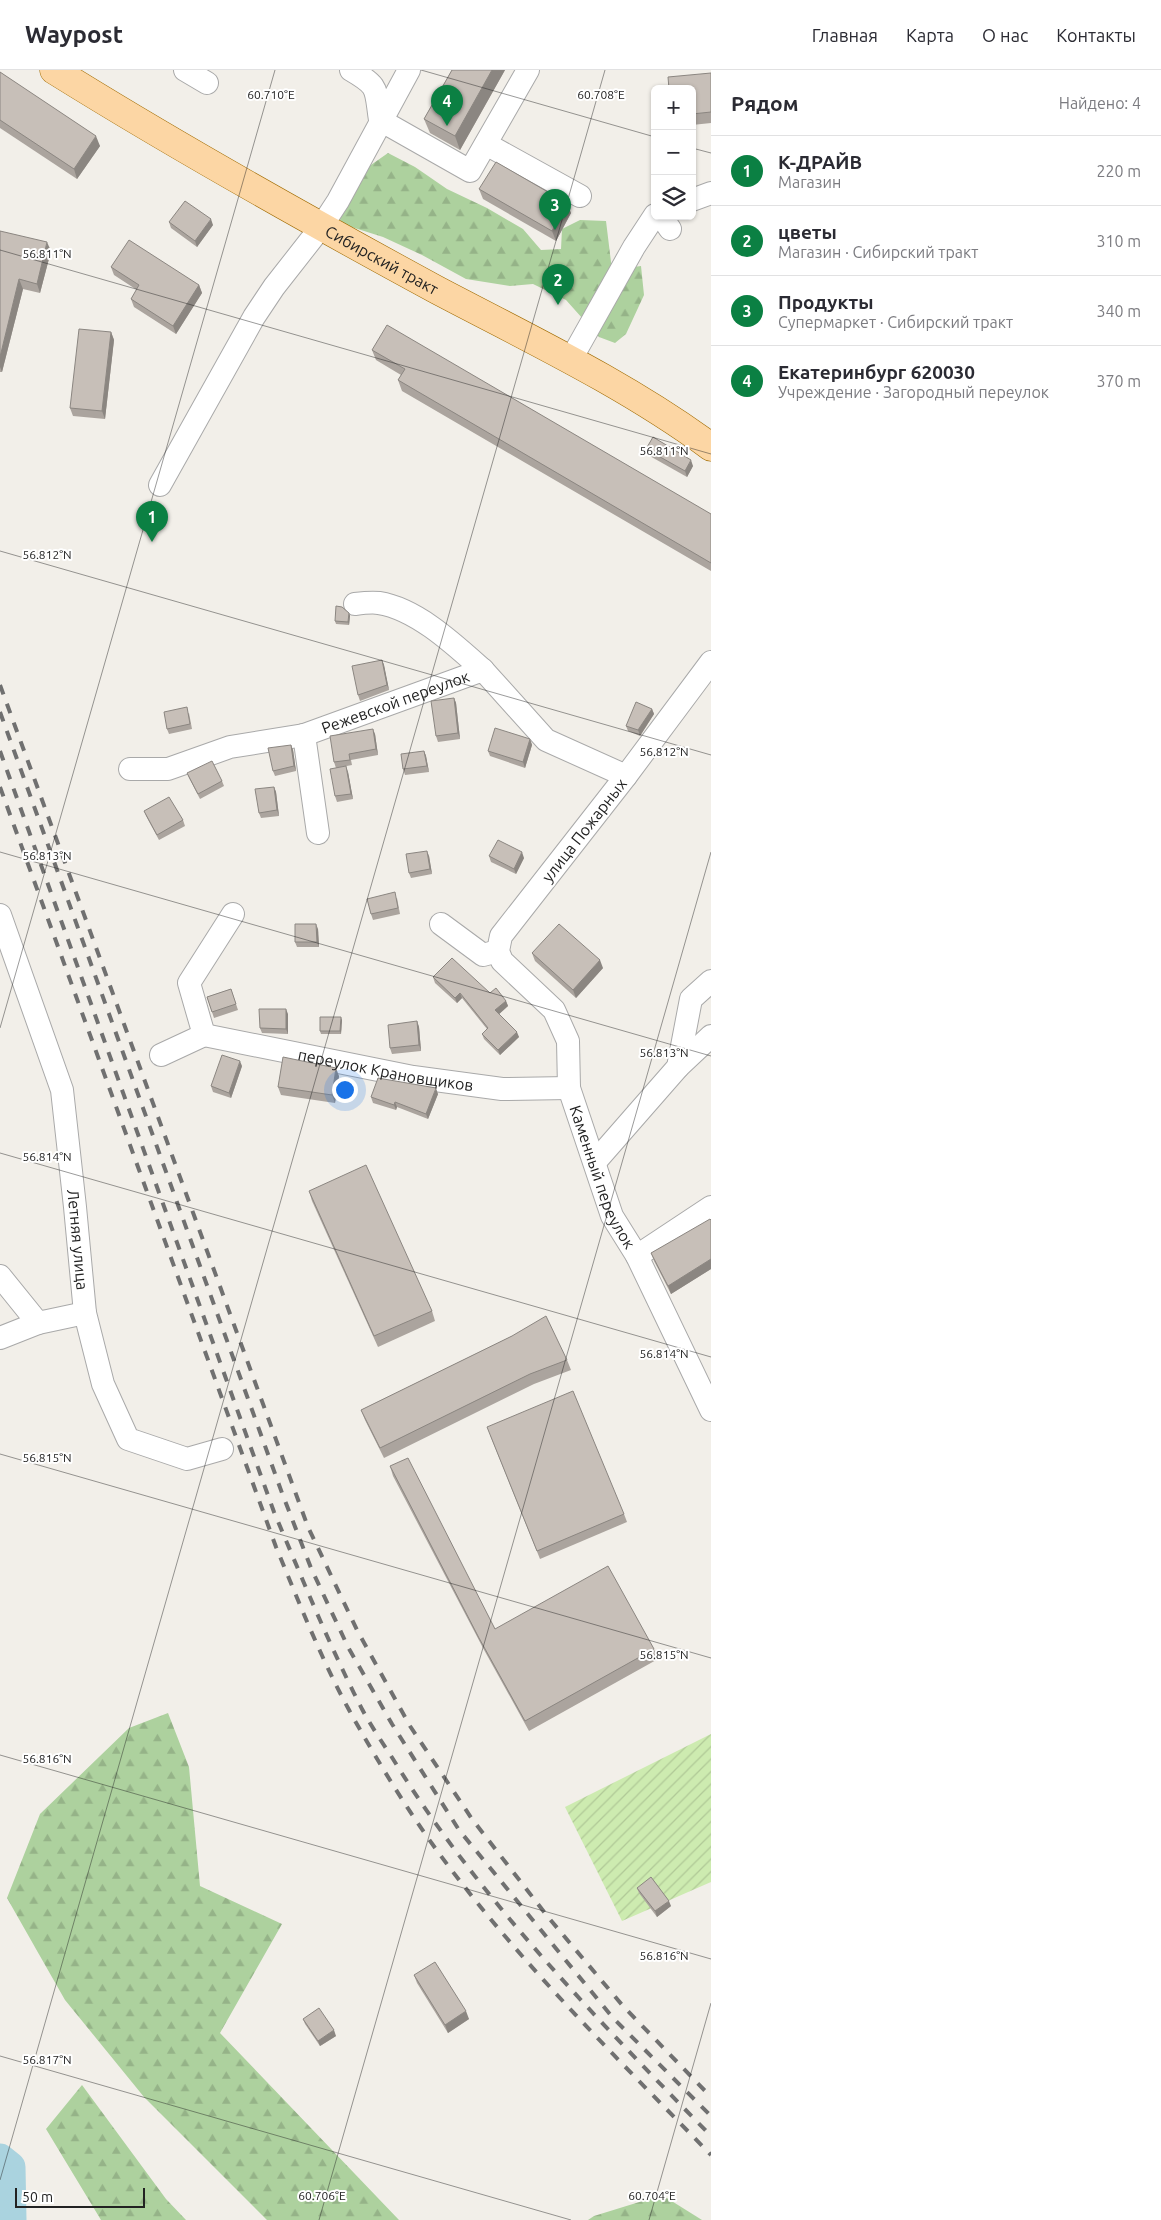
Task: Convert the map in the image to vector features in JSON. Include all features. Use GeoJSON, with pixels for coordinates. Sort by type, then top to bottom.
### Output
{"type":"FeatureCollection","features":[{"type":"Feature","properties":{"kind":"main road","name":"Сибирский тракт"},"geometry":{"type":"LineString","coordinates":[[54,70],[152,131],[321,227],[625,392],[692,433],[711,447]]}},
{"type":"Feature","properties":{"kind":"street"},"geometry":{"type":"LineString","coordinates":[[185,70],[207,83]]}},
{"type":"Feature","properties":{"kind":"street"},"geometry":{"type":"LineString","coordinates":[[351,70],[372,76],[380,120]]}},
{"type":"Feature","properties":{"kind":"street"},"geometry":{"type":"LineString","coordinates":[[160,485],[254,317],[338,201],[380,120],[409,70]]}},
{"type":"Feature","properties":{"kind":"street"},"geometry":{"type":"LineString","coordinates":[[380,120],[470,171],[528,70]]}},
{"type":"Feature","properties":{"kind":"street"},"geometry":{"type":"LineString","coordinates":[[486,144],[580,196]]}},
{"type":"Feature","properties":{"kind":"street"},"geometry":{"type":"LineString","coordinates":[[696,199],[711,193]]}},
{"type":"Feature","properties":{"kind":"street"},"geometry":{"type":"LineString","coordinates":[[570,361],[634,248],[662,220]]}},
{"type":"Feature","properties":{"kind":"street"},"geometry":{"type":"LineString","coordinates":[[355,604],[379,603],[413,615],[447,637],[483,670]]}},
{"type":"Feature","properties":{"kind":"street","name":"улица Пожарных"},"geometry":{"type":"LineString","coordinates":[[498,951],[501,936],[626,776],[711,662]]}},
{"type":"Feature","properties":{"kind":"street","name":"Режевской переулок"},"geometry":{"type":"LineString","coordinates":[[130,769],[168,769],[230,747],[304,735],[483,670],[546,740],[626,776]]}},
{"type":"Feature","properties":{"kind":"street"},"geometry":{"type":"LineString","coordinates":[[304,735],[318,833]]}},
{"type":"Feature","properties":{"kind":"street"},"geometry":{"type":"LineString","coordinates":[[161,1055],[204,1035],[189,983],[233,914]]}},
{"type":"Feature","properties":{"kind":"street","name":"Летняя улица"},"geometry":{"type":"LineString","coordinates":[[0,915],[62,1090],[85,1313],[103,1384],[128,1439],[187,1458],[222,1449]]}},
{"type":"Feature","properties":{"kind":"street"},"geometry":{"type":"LineString","coordinates":[[441,924],[482,954],[498,951]]}},
{"type":"Feature","properties":{"kind":"street","name":"Каменный переулок"},"geometry":{"type":"LineString","coordinates":[[498,951],[502,961],[554,1010],[568,1041],[569,1088],[612,1216],[637,1256],[711,1410]]}},
{"type":"Feature","properties":{"kind":"street"},"geometry":{"type":"LineString","coordinates":[[678,1067],[691,999],[711,981]]}},
{"type":"Feature","properties":{"kind":"street","name":"переулок Крановщиков"},"geometry":{"type":"LineString","coordinates":[[204,1035],[413,1077],[502,1089],[569,1088]]}},
{"type":"Feature","properties":{"kind":"street"},"geometry":{"type":"LineString","coordinates":[[595,1162],[678,1067],[711,1036]]}},
{"type":"Feature","properties":{"kind":"street"},"geometry":{"type":"LineString","coordinates":[[637,1256],[711,1208]]}},
{"type":"Feature","properties":{"kind":"street"},"geometry":{"type":"LineString","coordinates":[[0,1276],[38,1323]]}},
{"type":"Feature","properties":{"kind":"street"},"geometry":{"type":"LineString","coordinates":[[0,1338],[38,1323],[85,1313]]}},
{"type":"Feature","properties":{"kind":"green space"},"geometry":{"type":"Polygon","coordinates":[[[388,153],[415,167],[447,189],[487,208],[523,229],[541,250],[561,249],[562,229],[580,220],[606,221],[612,270],[641,266],[644,295],[626,334],[615,343],[599,337],[566,300],[533,284],[510,286],[466,279],[422,255],[383,237],[342,224],[337,212],[368,167],[388,153]]]}},
{"type":"Feature","properties":{"kind":"green space"},"geometry":{"type":"Polygon","coordinates":[[[168,1713],[189,1767],[200,1886],[282,1924],[220,2033],[399,2220],[267,2220],[144,2097],[65,2000],[7,1898],[40,1814],[129,1728],[168,1713]]]}},
{"type":"Feature","properties":{"kind":"green space"},"geometry":{"type":"Polygon","coordinates":[[[711,1734],[711,1882],[622,1921],[565,1807],[711,1734]]]}},
{"type":"Feature","properties":{"kind":"green space"},"geometry":{"type":"Polygon","coordinates":[[[82,2085],[166,2199],[186,2220],[101,2220],[46,2129],[82,2085]]]}},
{"type":"Feature","properties":{"kind":"green space"},"geometry":{"type":"Polygon","coordinates":[[[662,2195],[702,2220],[588,2220],[594,2216],[662,2195]]]}},
{"type":"Feature","properties":{"kind":"building"},"geometry":{"type":"Polygon","coordinates":[[[452,70],[492,70],[455,136],[424,119],[452,70]]]}},
{"type":"Feature","properties":{"kind":"building"},"geometry":{"type":"Polygon","coordinates":[[[0,72],[96,136],[74,169],[0,120],[0,72]]]}},
{"type":"Feature","properties":{"kind":"building"},"geometry":{"type":"Polygon","coordinates":[[[711,73],[711,112],[696,114],[696,85],[669,85],[668,77],[711,73]]]}},
{"type":"Feature","properties":{"kind":"building"},"geometry":{"type":"Polygon","coordinates":[[[496,162],[567,203],[552,231],[479,189],[496,162]]]}},
{"type":"Feature","properties":{"kind":"building"},"geometry":{"type":"Polygon","coordinates":[[[185,201],[211,219],[195,241],[169,222],[185,201]]]}},
{"type":"Feature","properties":{"kind":"building"},"geometry":{"type":"Polygon","coordinates":[[[0,231],[47,242],[37,284],[19,279],[0,357],[0,231]]]}},
{"type":"Feature","properties":{"kind":"building"},"geometry":{"type":"Polygon","coordinates":[[[129,240],[199,285],[173,326],[131,299],[139,285],[111,267],[129,240]]]}},
{"type":"Feature","properties":{"kind":"building"},"geometry":{"type":"Polygon","coordinates":[[[387,325],[711,514],[711,563],[398,380],[405,369],[372,350],[387,325]]]}},
{"type":"Feature","properties":{"kind":"building"},"geometry":{"type":"Polygon","coordinates":[[[79,329],[111,332],[102,411],[70,408],[79,329]]]}},
{"type":"Feature","properties":{"kind":"building"},"geometry":{"type":"Polygon","coordinates":[[[653,437],[691,460],[685,471],[646,449],[653,437]]]}},
{"type":"Feature","properties":{"kind":"building"},"geometry":{"type":"Polygon","coordinates":[[[336,606],[342,607],[349,613],[348,622],[335,621],[336,606]]]}},
{"type":"Feature","properties":{"kind":"building"},"geometry":{"type":"Polygon","coordinates":[[[382,660],[387,685],[358,695],[352,666],[382,660]]]}},
{"type":"Feature","properties":{"kind":"building"},"geometry":{"type":"Polygon","coordinates":[[[454,698],[458,733],[436,736],[431,701],[454,698]]]}},
{"type":"Feature","properties":{"kind":"building"},"geometry":{"type":"Polygon","coordinates":[[[636,702],[652,709],[638,730],[626,726],[636,702]]]}},
{"type":"Feature","properties":{"kind":"building"},"geometry":{"type":"Polygon","coordinates":[[[187,707],[190,724],[167,729],[164,712],[187,707]]]}},
{"type":"Feature","properties":{"kind":"building"},"geometry":{"type":"Polygon","coordinates":[[[495,728],[530,739],[523,762],[488,751],[495,728]]]}},
{"type":"Feature","properties":{"kind":"building"},"geometry":{"type":"Polygon","coordinates":[[[373,729],[376,749],[349,754],[350,760],[334,762],[330,736],[373,729]]]}},
{"type":"Feature","properties":{"kind":"building"},"geometry":{"type":"Polygon","coordinates":[[[291,745],[294,766],[273,771],[268,748],[291,745]]]}},
{"type":"Feature","properties":{"kind":"building"},"geometry":{"type":"Polygon","coordinates":[[[424,751],[427,766],[403,769],[401,754],[424,751]]]}},
{"type":"Feature","properties":{"kind":"building"},"geometry":{"type":"Polygon","coordinates":[[[212,761],[222,781],[198,794],[187,773],[212,761]]]}},
{"type":"Feature","properties":{"kind":"building"},"geometry":{"type":"Polygon","coordinates":[[[346,766],[351,794],[335,796],[330,769],[346,766]]]}},
{"type":"Feature","properties":{"kind":"building"},"geometry":{"type":"Polygon","coordinates":[[[274,787],[277,810],[259,813],[255,789],[274,787]]]}},
{"type":"Feature","properties":{"kind":"building"},"geometry":{"type":"Polygon","coordinates":[[[169,797],[183,820],[157,835],[144,811],[169,797]]]}},
{"type":"Feature","properties":{"kind":"building"},"geometry":{"type":"Polygon","coordinates":[[[498,840],[522,852],[514,869],[489,856],[498,840]]]}},
{"type":"Feature","properties":{"kind":"building"},"geometry":{"type":"Polygon","coordinates":[[[427,851],[430,869],[409,873],[406,854],[427,851]]]}},
{"type":"Feature","properties":{"kind":"building"},"geometry":{"type":"Polygon","coordinates":[[[395,892],[398,908],[371,914],[367,899],[395,892]]]}},
{"type":"Feature","properties":{"kind":"building"},"geometry":{"type":"Polygon","coordinates":[[[295,924],[316,924],[317,942],[295,942],[295,924]]]}},
{"type":"Feature","properties":{"kind":"building"},"geometry":{"type":"Polygon","coordinates":[[[559,924],[600,960],[573,990],[532,953],[559,924]]]}},
{"type":"Feature","properties":{"kind":"building"},"geometry":{"type":"Polygon","coordinates":[[[452,958],[490,993],[496,988],[506,1001],[495,1010],[517,1032],[498,1050],[482,1034],[488,1028],[460,993],[455,998],[433,977],[452,958]]]}},
{"type":"Feature","properties":{"kind":"building"},"geometry":{"type":"Polygon","coordinates":[[[231,989],[236,1004],[212,1012],[207,997],[231,989]]]}},
{"type":"Feature","properties":{"kind":"building"},"geometry":{"type":"Polygon","coordinates":[[[259,1009],[286,1009],[286,1029],[260,1028],[259,1009]]]}},
{"type":"Feature","properties":{"kind":"building"},"geometry":{"type":"Polygon","coordinates":[[[320,1017],[341,1017],[340,1031],[320,1031],[320,1017]]]}},
{"type":"Feature","properties":{"kind":"building"},"geometry":{"type":"Polygon","coordinates":[[[417,1021],[419,1045],[390,1048],[388,1025],[417,1021]]]}},
{"type":"Feature","properties":{"kind":"building"},"geometry":{"type":"Polygon","coordinates":[[[222,1055],[240,1061],[229,1093],[211,1086],[222,1055]]]}},
{"type":"Feature","properties":{"kind":"building"},"geometry":{"type":"Polygon","coordinates":[[[283,1057],[336,1068],[332,1095],[278,1087],[283,1057]]]}},
{"type":"Feature","properties":{"kind":"building"},"geometry":{"type":"Polygon","coordinates":[[[378,1078],[436,1088],[426,1114],[395,1102],[394,1105],[371,1097],[378,1078]]]}},
{"type":"Feature","properties":{"kind":"building"},"geometry":{"type":"Polygon","coordinates":[[[366,1165],[432,1311],[374,1336],[309,1191],[366,1165]]]}},
{"type":"Feature","properties":{"kind":"building"},"geometry":{"type":"Polygon","coordinates":[[[710,1219],[711,1259],[668,1286],[651,1253],[710,1219]]]}},
{"type":"Feature","properties":{"kind":"building"},"geometry":{"type":"Polygon","coordinates":[[[546,1316],[567,1360],[530,1374],[380,1448],[361,1410],[512,1336],[546,1316]]]}},
{"type":"Feature","properties":{"kind":"building"},"geometry":{"type":"Polygon","coordinates":[[[573,1391],[624,1514],[537,1551],[487,1427],[573,1391]]]}},
{"type":"Feature","properties":{"kind":"building"},"geometry":{"type":"Polygon","coordinates":[[[408,1458],[495,1629],[608,1566],[654,1649],[525,1721],[479,1638],[390,1466],[408,1458]]]}},
{"type":"Feature","properties":{"kind":"building"},"geometry":{"type":"Polygon","coordinates":[[[651,1877],[669,1901],[655,1911],[637,1888],[651,1877]]]}},
{"type":"Feature","properties":{"kind":"building"},"geometry":{"type":"Polygon","coordinates":[[[435,1962],[466,2011],[445,2025],[414,1975],[435,1962]]]}},
{"type":"Feature","properties":{"kind":"building"},"geometry":{"type":"Polygon","coordinates":[[[319,2008],[334,2030],[318,2041],[303,2019],[319,2008]]]}},
{"type":"Feature","properties":{"kind":"waterway"},"geometry":{"type":"LineString","coordinates":[[0,2159],[10,2167],[11,2220]]}},
{"type":"Feature","properties":{"kind":"railway"},"geometry":{"type":"LineString","coordinates":[[0,685],[308,1527],[357,1630],[410,1726],[472,1819],[548,1917],[623,2006],[711,2097]]}},
{"type":"Feature","properties":{"kind":"railway"},"geometry":{"type":"LineString","coordinates":[[0,712],[282,1493],[311,1568],[348,1647],[392,1724],[459,1830],[613,2018],[711,2116]]}},
{"type":"Feature","properties":{"kind":"railway"},"geometry":{"type":"LineString","coordinates":[[0,751],[274,1512],[327,1636],[362,1709],[427,1811],[501,1909],[583,2002],[711,2136]]}},
{"type":"Feature","properties":{"kind":"railway"},"geometry":{"type":"LineString","coordinates":[[0,787],[276,1547],[314,1638],[346,1704],[381,1766],[419,1825],[446,1863],[489,1917],[550,1987],[711,2155]]}},
{"type":"Feature","properties":{"kind":"place","name":"Екатеринбург 620030"},"geometry":{"type":"Point","coordinates":[447,126]}},
{"type":"Feature","properties":{"kind":"place","name":"Продукты"},"geometry":{"type":"Point","coordinates":[555,230]}},
{"type":"Feature","properties":{"kind":"place","name":"цветы"},"geometry":{"type":"Point","coordinates":[558,305]}},
{"type":"Feature","properties":{"kind":"place","name":"К-ДРАЙВ"},"geometry":{"type":"Point","coordinates":[152,542]}}]}
